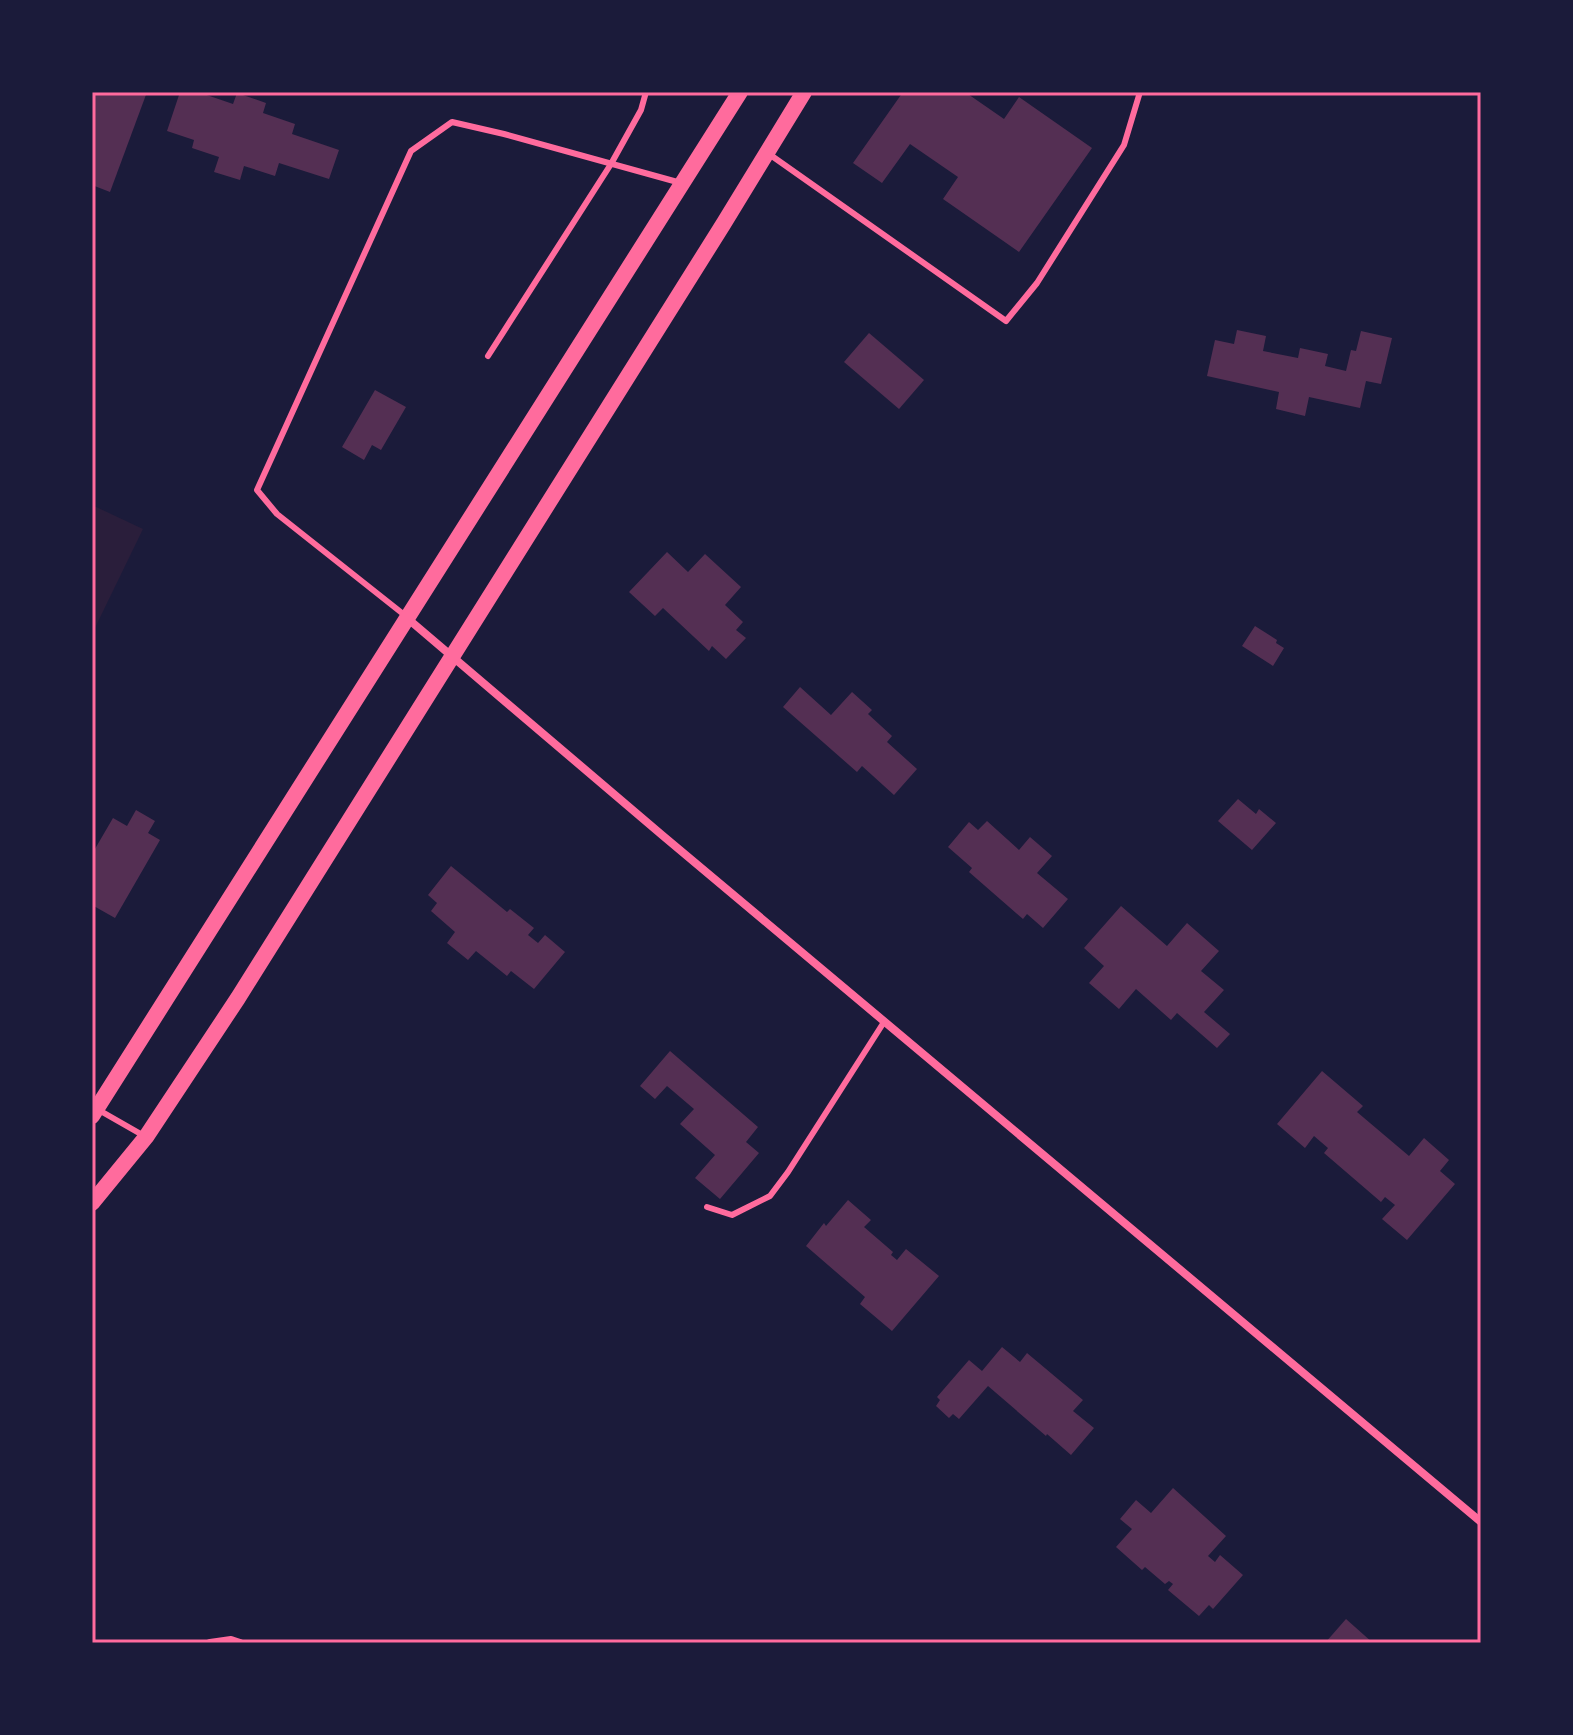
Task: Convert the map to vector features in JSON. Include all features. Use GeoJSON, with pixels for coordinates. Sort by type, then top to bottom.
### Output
{"type":"FeatureCollection","features":[{"type":"Feature","properties":{"kind":"main road"},"geometry":{"type":"LineString","coordinates":[[94,1112],[740,92]]}},
{"type":"Feature","properties":{"kind":"main road"},"geometry":{"type":"LineString","coordinates":[[92,1203],[146,1137],[246,985],[804,92]]}},
{"type":"Feature","properties":{"kind":"street"},"geometry":{"type":"LineString","coordinates":[[407,617],[1481,1522]]}},
{"type":"Feature","properties":{"kind":"street"},"geometry":{"type":"LineString","coordinates":[[210,1643],[231,1640],[240,1643]]}},
{"type":"Feature","properties":{"kind":"lane"},"geometry":{"type":"LineString","coordinates":[[488,356],[611,164],[641,110],[646,92]]}},
{"type":"Feature","properties":{"kind":"lane"},"geometry":{"type":"LineString","coordinates":[[767,153],[1006,321],[1037,283],[1124,145],[1140,92]]}},
{"type":"Feature","properties":{"kind":"lane"},"geometry":{"type":"LineString","coordinates":[[407,617],[277,514],[257,490],[411,151],[452,122],[681,183]]}},
{"type":"Feature","properties":{"kind":"lane"},"geometry":{"type":"LineString","coordinates":[[707,1207],[732,1215],[770,1196],[884,1022]]}},
{"type":"Feature","properties":{"kind":"lane"},"geometry":{"type":"LineString","coordinates":[[94,1112],[146,1137]]}},
{"type":"Feature","properties":{"kind":"shaded area"},"geometry":{"type":"Polygon","coordinates":[[[92,505],[143,529],[92,634],[92,505]]]}},
{"type":"Feature","properties":{"kind":"building"},"geometry":{"type":"Polygon","coordinates":[[[92,92],[147,92],[110,192],[92,185],[92,92]]]}},
{"type":"Feature","properties":{"kind":"building"},"geometry":{"type":"Polygon","coordinates":[[[180,92],[198,92],[233,104],[237,93],[266,103],[263,113],[295,124],[292,134],[339,150],[329,179],[279,163],[275,176],[244,166],[240,180],[214,172],[219,157],[192,148],[194,140],[167,131],[180,92]]]}},
{"type":"Feature","properties":{"kind":"building"},"geometry":{"type":"Polygon","coordinates":[[[903,92],[965,92],[1004,119],[1019,97],[1092,148],[1019,252],[943,199],[958,177],[910,144],[882,183],[853,163],[903,92]]]}},
{"type":"Feature","properties":{"kind":"building"},"geometry":{"type":"Polygon","coordinates":[[[1237,330],[1266,336],[1263,351],[1298,358],[1300,348],[1328,354],[1325,366],[1346,371],[1351,350],[1356,351],[1361,331],[1392,338],[1381,384],[1366,381],[1360,408],[1309,397],[1305,416],[1276,409],[1279,392],[1207,376],[1215,340],[1234,344],[1237,330]]]}},
{"type":"Feature","properties":{"kind":"building"},"geometry":{"type":"Polygon","coordinates":[[[869,333],[924,380],[899,409],[844,362],[869,333]]]}},
{"type":"Feature","properties":{"kind":"building"},"geometry":{"type":"Polygon","coordinates":[[[375,390],[406,407],[381,450],[372,445],[364,460],[342,447],[375,390]]]}},
{"type":"Feature","properties":{"kind":"building"},"geometry":{"type":"Polygon","coordinates":[[[667,552],[688,572],[705,554],[741,587],[725,605],[743,622],[736,630],[746,638],[726,659],[712,646],[709,651],[663,608],[655,616],[629,592],[667,552]]]}},
{"type":"Feature","properties":{"kind":"building"},"geometry":{"type":"Polygon","coordinates":[[[1255,626],[1284,648],[1273,666],[1242,646],[1255,626]]]}},
{"type":"Feature","properties":{"kind":"building"},"geometry":{"type":"Polygon","coordinates":[[[800,687],[831,715],[852,692],[872,710],[868,714],[892,736],[887,742],[917,769],[894,795],[862,766],[857,772],[783,707],[800,687]]]}},
{"type":"Feature","properties":{"kind":"building"},"geometry":{"type":"Polygon","coordinates":[[[1238,799],[1256,814],[1259,809],[1276,823],[1252,850],[1218,821],[1238,799]]]}},
{"type":"Feature","properties":{"kind":"building"},"geometry":{"type":"Polygon","coordinates":[[[136,810],[155,821],[148,833],[160,840],[115,918],[92,905],[92,854],[113,818],[127,826],[136,810]]]}},
{"type":"Feature","properties":{"kind":"building"},"geometry":{"type":"Polygon","coordinates":[[[987,821],[1019,850],[1030,837],[1052,856],[1037,873],[1068,899],[1043,928],[1027,914],[1023,919],[969,872],[972,868],[948,847],[969,822],[978,830],[987,821]]]}},
{"type":"Feature","properties":{"kind":"building"},"geometry":{"type":"Polygon","coordinates":[[[451,866],[507,912],[510,909],[534,928],[528,935],[538,943],[545,935],[565,952],[534,989],[511,971],[507,976],[476,951],[468,960],[447,943],[455,932],[431,911],[437,903],[428,895],[451,866]]]}},
{"type":"Feature","properties":{"kind":"building"},"geometry":{"type":"Polygon","coordinates":[[[1121,906],[1167,946],[1187,923],[1219,951],[1201,971],[1224,990],[1204,1012],[1230,1034],[1217,1048],[1177,1013],[1171,1020],[1136,989],[1119,1009],[1089,983],[1104,966],[1084,948],[1121,906]]]}},
{"type":"Feature","properties":{"kind":"building"},"geometry":{"type":"Polygon","coordinates":[[[670,1051],[758,1127],[746,1142],[759,1153],[720,1199],[695,1178],[715,1155],[680,1124],[694,1109],[667,1086],[655,1099],[640,1086],[670,1051]]]}},
{"type":"Feature","properties":{"kind":"building"},"geometry":{"type":"Polygon","coordinates":[[[1322,1071],[1363,1106],[1357,1112],[1409,1156],[1424,1138],[1449,1160],[1440,1171],[1455,1184],[1407,1240],[1382,1219],[1395,1205],[1385,1197],[1381,1202],[1324,1153],[1328,1148],[1314,1136],[1305,1148],[1277,1124],[1322,1071]]]}},
{"type":"Feature","properties":{"kind":"building"},"geometry":{"type":"Polygon","coordinates":[[[848,1200],[871,1220],[864,1227],[893,1252],[891,1255],[897,1260],[906,1249],[939,1276],[892,1331],[860,1304],[865,1297],[806,1246],[848,1200]]]}},
{"type":"Feature","properties":{"kind":"building"},"geometry":{"type":"Polygon","coordinates":[[[1002,1347],[1020,1362],[1027,1353],[1083,1400],[1073,1411],[1094,1428],[1071,1455],[988,1386],[959,1419],[953,1414],[949,1418],[936,1406],[940,1400],[937,1397],[969,1360],[982,1371],[1002,1347]]]}},
{"type":"Feature","properties":{"kind":"building"},"geometry":{"type":"Polygon","coordinates":[[[1173,1488],[1226,1536],[1208,1556],[1215,1562],[1220,1555],[1243,1575],[1213,1609],[1209,1605],[1199,1616],[1168,1590],[1173,1584],[1169,1581],[1165,1584],[1145,1567],[1142,1570],[1116,1547],[1132,1529],[1120,1519],[1136,1500],[1151,1513],[1173,1488]]]}},
{"type":"Feature","properties":{"kind":"building"},"geometry":{"type":"Polygon","coordinates":[[[1346,1619],[1373,1643],[1325,1643],[1346,1619]]]}}]}
